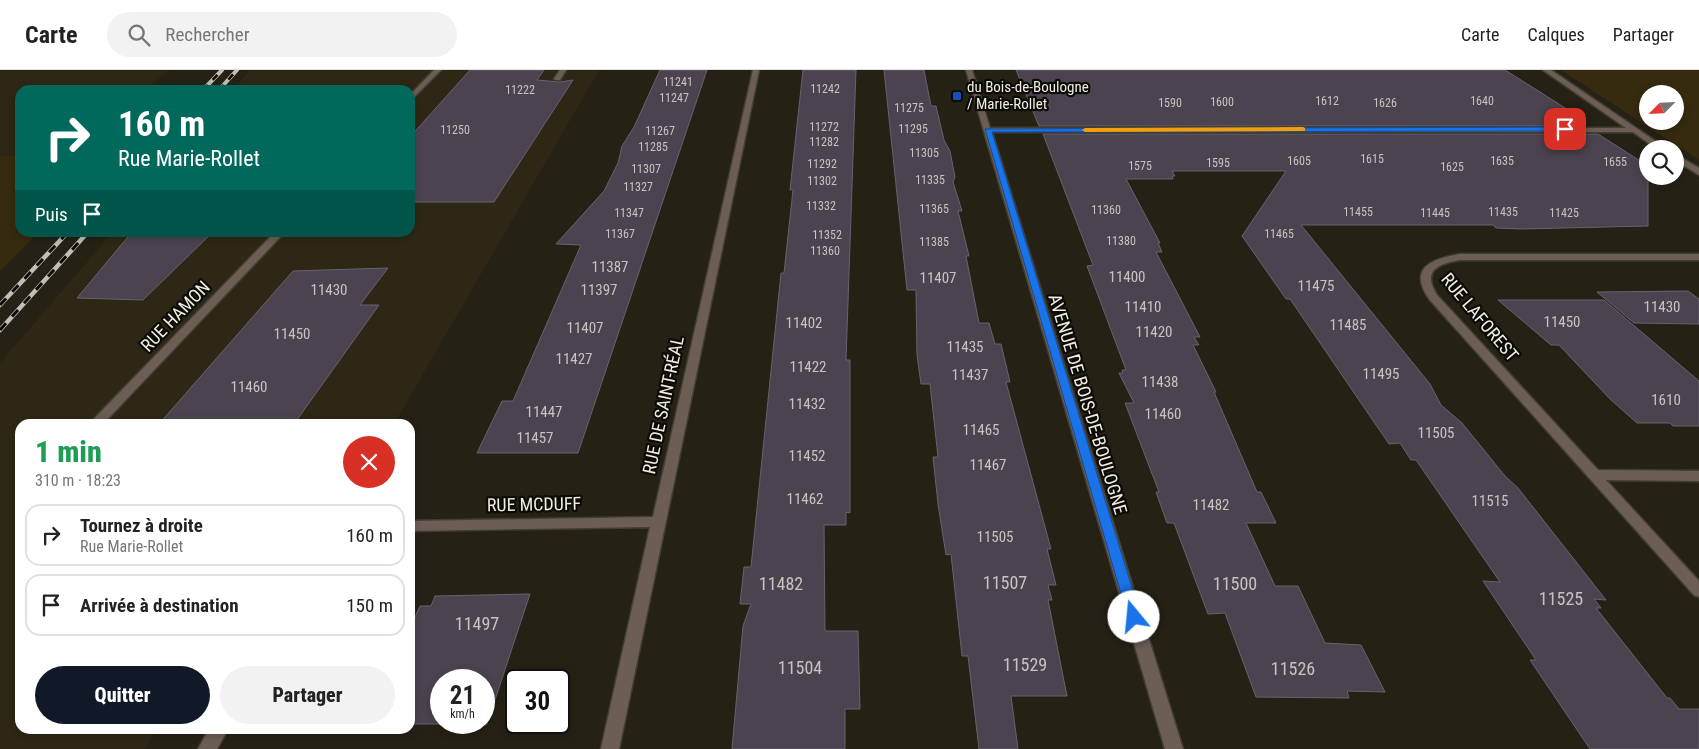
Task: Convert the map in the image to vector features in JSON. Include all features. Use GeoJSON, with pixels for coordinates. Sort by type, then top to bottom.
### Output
{"type":"FeatureCollection","features":[{"type":"Feature","properties":{"kind":"street"},"geometry":{"type":"LineString","coordinates":[[415,94],[438,70]]}},
{"type":"Feature","properties":{"kind":"street"},"geometry":{"type":"LineString","coordinates":[[558,79],[563,70]]}},
{"type":"Feature","properties":{"kind":"street","name":"RUE DE SAINT-RÉAL"},"geometry":{"type":"LineString","coordinates":[[610,749],[756,70]]}},
{"type":"Feature","properties":{"kind":"street","name":"AVENUE DE BOIS-DE-BOULOGNE"},"geometry":{"type":"LineString","coordinates":[[969,70],[1174,749]]}},
{"type":"Feature","properties":{"kind":"street"},"geometry":{"type":"LineString","coordinates":[[1546,70],[1650,140]]}},
{"type":"Feature","properties":{"kind":"street"},"geometry":{"type":"LineString","coordinates":[[988,130],[1634,130]]}},
{"type":"Feature","properties":{"kind":"street"},"geometry":{"type":"LineString","coordinates":[[1684,162],[1699,172]]}},
{"type":"Feature","properties":{"kind":"street","name":"RUE HAMON"},"geometry":{"type":"LineString","coordinates":[[100,419],[275,237]]}},
{"type":"Feature","properties":{"kind":"street","name":"RUE LAFOREST"},"geometry":{"type":"LineString","coordinates":[[1699,257],[1460,257],[1434,264],[1426,273],[1425,284],[1433,297],[1699,591]]}},
{"type":"Feature","properties":{"kind":"street"},"geometry":{"type":"LineString","coordinates":[[1595,475],[1699,476]]}},
{"type":"Feature","properties":{"kind":"street","name":"RUE MCDUFF"},"geometry":{"type":"LineString","coordinates":[[415,526],[658,522]]}},
{"type":"Feature","properties":{"kind":"street"},"geometry":{"type":"LineString","coordinates":[[208,749],[216,734]]}},
{"type":"Feature","properties":{"kind":"shaded area"},"geometry":{"type":"Polygon","coordinates":[[[0,70],[168,70],[152,85],[15,85],[15,155],[0,156],[0,70]]]}},
{"type":"Feature","properties":{"kind":"shaded area"},"geometry":{"type":"Polygon","coordinates":[[[250,70],[599,70],[397,419],[15,419],[15,734],[154,734],[144,749],[0,749],[0,363],[109,237],[415,237],[415,85],[237,85],[250,70]]]}},
{"type":"Feature","properties":{"kind":"shaded area"},"geometry":{"type":"Polygon","coordinates":[[[1561,70],[1699,70],[1699,160],[1684,150],[1684,140],[1668,140],[1653,130],[1684,130],[1684,85],[1639,85],[1639,121],[1561,70]]]}},
{"type":"Feature","properties":{"kind":"shaded area"},"geometry":{"type":"Polygon","coordinates":[[[15,155],[15,237],[34,237],[0,271],[0,156],[15,155]]]}},
{"type":"Feature","properties":{"kind":"building"},"geometry":{"type":"Polygon","coordinates":[[[470,70],[544,70],[537,80],[560,82],[573,80],[494,202],[415,202],[415,131],[470,70]]]}},
{"type":"Feature","properties":{"kind":"building"},"geometry":{"type":"Polygon","coordinates":[[[660,70],[707,70],[578,453],[477,453],[502,401],[513,401],[581,245],[556,244],[604,191],[618,163],[622,146],[634,127],[660,70]]]}},
{"type":"Feature","properties":{"kind":"building"},"geometry":{"type":"Polygon","coordinates":[[[803,70],[856,70],[846,360],[850,360],[850,513],[846,512],[846,525],[824,525],[825,631],[858,631],[860,709],[845,709],[845,749],[732,749],[743,626],[751,604],[740,604],[744,567],[751,567],[781,273],[784,273],[793,190],[790,190],[803,70]]]}},
{"type":"Feature","properties":{"kind":"building"},"geometry":{"type":"Polygon","coordinates":[[[884,70],[924,70],[931,106],[936,106],[944,140],[950,151],[955,177],[953,182],[962,211],[958,211],[969,256],[966,256],[979,323],[989,323],[995,344],[1001,344],[1010,382],[1006,382],[1051,549],[1047,549],[1056,585],[1048,585],[1052,600],[1048,600],[1067,696],[1011,696],[1018,749],[979,749],[968,656],[962,656],[951,554],[946,555],[938,504],[933,457],[938,457],[930,384],[921,384],[917,355],[916,290],[907,290],[884,70]]]}},
{"type":"Feature","properties":{"kind":"building"},"geometry":{"type":"Polygon","coordinates":[[[1016,70],[1505,70],[1570,111],[1563,111],[1586,126],[1039,126],[1016,70]]]}},
{"type":"Feature","properties":{"kind":"building"},"geometry":{"type":"Polygon","coordinates":[[[1043,134],[1598,134],[1639,160],[1639,185],[1648,185],[1648,226],[1522,229],[1496,228],[1493,225],[1301,225],[1430,384],[1441,405],[1462,423],[1505,476],[1518,488],[1606,600],[1594,599],[1601,608],[1596,608],[1667,698],[1670,698],[1679,709],[1699,709],[1699,749],[1590,749],[1530,660],[1536,660],[1483,581],[1500,582],[1416,460],[1411,460],[1400,443],[1389,444],[1290,299],[1286,299],[1242,236],[1286,171],[1172,171],[1175,176],[1172,176],[1173,179],[1126,179],[1160,243],[1158,243],[1162,252],[1156,252],[1200,337],[1194,337],[1199,345],[1193,345],[1216,392],[1214,392],[1257,492],[1261,492],[1276,523],[1246,523],[1275,586],[1298,586],[1325,643],[1361,645],[1385,692],[1347,691],[1349,698],[1256,697],[1225,613],[1208,614],[1174,523],[1167,523],[1156,492],[1159,492],[1125,403],[1134,403],[1119,373],[1123,373],[1122,370],[1126,370],[1087,266],[1093,265],[1043,134]]]}},
{"type":"Feature","properties":{"kind":"building"},"geometry":{"type":"Polygon","coordinates":[[[128,237],[208,237],[143,300],[77,298],[128,237]]]}},
{"type":"Feature","properties":{"kind":"building"},"geometry":{"type":"Polygon","coordinates":[[[388,268],[360,305],[379,305],[298,419],[163,419],[293,271],[388,268]]]}},
{"type":"Feature","properties":{"kind":"building"},"geometry":{"type":"Polygon","coordinates":[[[1688,291],[1699,299],[1699,324],[1634,323],[1597,292],[1688,291]]]}},
{"type":"Feature","properties":{"kind":"building"},"geometry":{"type":"Polygon","coordinates":[[[1498,300],[1604,300],[1699,381],[1699,426],[1673,426],[1670,423],[1637,423],[1610,399],[1559,345],[1551,345],[1498,300]]]}},
{"type":"Feature","properties":{"kind":"building"},"geometry":{"type":"Polygon","coordinates":[[[530,594],[495,700],[495,669],[430,669],[430,724],[415,724],[415,617],[420,606],[431,606],[435,596],[530,594]]]}},
{"type":"Feature","properties":{"kind":"railway"},"geometry":{"type":"LineString","coordinates":[[208,85],[222,70]]}},
{"type":"Feature","properties":{"kind":"railway"},"geometry":{"type":"LineString","coordinates":[[224,85],[237,70]]}},
{"type":"Feature","properties":{"kind":"railway"},"geometry":{"type":"LineString","coordinates":[[0,305],[63,237]]}},
{"type":"Feature","properties":{"kind":"railway"},"geometry":{"type":"LineString","coordinates":[[0,330],[84,237]]}},
{"type":"Feature","properties":{"kind":"slow traffic"},"geometry":{"type":"LineString","coordinates":[[1085,130],[1303,130]]}},
{"type":"Feature","properties":{"kind":"place","name":"du Bois-de-Boulogne / Marie-Rollet"},"geometry":{"type":"Point","coordinates":[957,96]}},
{"type":"Feature","properties":{"kind":"route"},"geometry":{"type":"LineString","coordinates":[[1134,617],[988,130],[1565,129]]}}]}
